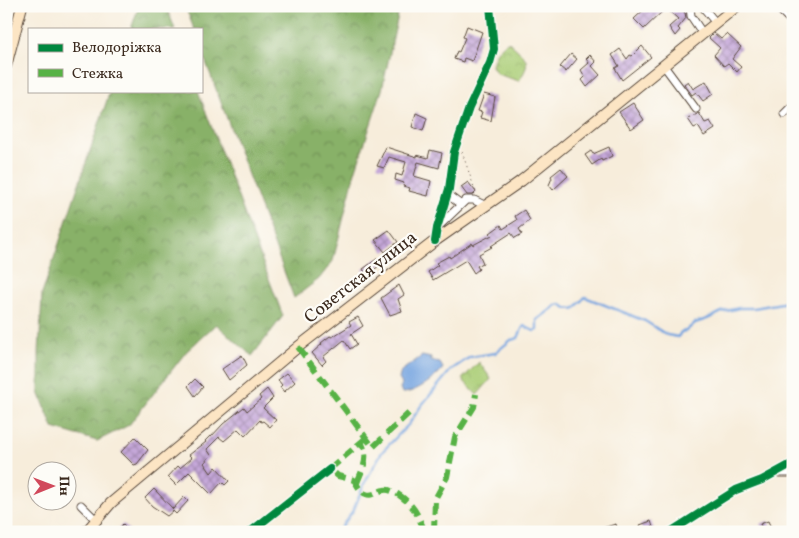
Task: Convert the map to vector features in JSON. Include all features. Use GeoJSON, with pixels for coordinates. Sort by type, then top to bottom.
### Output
{"type":"FeatureCollection","features":[{"type":"Feature","properties":{"kind":"main road"},"geometry":{"type":"LineString","coordinates":[[6,66],[22,6]]}},
{"type":"Feature","properties":{"kind":"main road","name":"Советская улица"},"geometry":{"type":"LineString","coordinates":[[86,532],[111,503],[298,347],[483,204],[521,181],[737,6]]}},
{"type":"Feature","properties":{"kind":"street"},"geometry":{"type":"LineString","coordinates":[[435,241],[437,228],[448,195],[454,152],[468,108],[490,63],[494,49],[490,6]]}},
{"type":"Feature","properties":{"kind":"street"},"geometry":{"type":"LineString","coordinates":[[690,6],[691,16],[703,34]]}},
{"type":"Feature","properties":{"kind":"street"},"geometry":{"type":"LineString","coordinates":[[702,6],[716,23]]}},
{"type":"Feature","properties":{"kind":"street"},"geometry":{"type":"LineString","coordinates":[[776,6],[793,23]]}},
{"type":"Feature","properties":{"kind":"street"},"geometry":{"type":"LineString","coordinates":[[664,66],[696,109]]}},
{"type":"Feature","properties":{"kind":"street"},"geometry":{"type":"LineString","coordinates":[[784,114],[793,105]]}},
{"type":"Feature","properties":{"kind":"street"},"geometry":{"type":"LineString","coordinates":[[448,195],[460,204]]}},
{"type":"Feature","properties":{"kind":"street"},"geometry":{"type":"LineString","coordinates":[[437,228],[466,200],[474,200],[483,204]]}},
{"type":"Feature","properties":{"kind":"street"},"geometry":{"type":"LineString","coordinates":[[670,532],[736,490],[762,480],[793,463]]}},
{"type":"Feature","properties":{"kind":"street"},"geometry":{"type":"LineString","coordinates":[[250,532],[330,469]]}},
{"type":"Feature","properties":{"kind":"street"},"geometry":{"type":"LineString","coordinates":[[775,473],[793,473]]}},
{"type":"Feature","properties":{"kind":"street"},"geometry":{"type":"LineString","coordinates":[[81,505],[96,520]]}},
{"type":"Feature","properties":{"kind":"path"},"geometry":{"type":"LineString","coordinates":[[458,139],[483,204]]}},
{"type":"Feature","properties":{"kind":"green space"},"geometry":{"type":"Polygon","coordinates":[[[139,6],[166,6],[175,28],[131,28],[139,6]]]}},
{"type":"Feature","properties":{"kind":"green space"},"geometry":{"type":"Polygon","coordinates":[[[185,6],[400,6],[382,90],[355,172],[333,261],[319,279],[294,298],[202,52],[202,28],[194,28],[185,6]]]}},
{"type":"Feature","properties":{"kind":"green space"},"geometry":{"type":"Polygon","coordinates":[[[507,42],[526,60],[526,68],[519,81],[497,74],[492,66],[497,53],[507,42]]]}},
{"type":"Feature","properties":{"kind":"green space"},"geometry":{"type":"Polygon","coordinates":[[[110,92],[198,92],[283,316],[252,356],[216,324],[186,352],[129,425],[97,441],[53,428],[39,392],[42,294],[110,92]]]}},
{"type":"Feature","properties":{"kind":"green space"},"geometry":{"type":"Polygon","coordinates":[[[479,362],[491,379],[477,395],[462,379],[479,362]]]}},
{"type":"Feature","properties":{"kind":"water"},"geometry":{"type":"Polygon","coordinates":[[[422,356],[440,363],[443,368],[424,385],[407,393],[402,393],[400,388],[402,384],[399,379],[401,371],[422,356]]]}},
{"type":"Feature","properties":{"kind":"building"},"geometry":{"type":"Polygon","coordinates":[[[648,6],[678,6],[685,13],[686,18],[678,28],[680,30],[675,36],[669,27],[678,19],[666,8],[644,29],[634,19],[648,6]]]}},
{"type":"Feature","properties":{"kind":"building"},"geometry":{"type":"Polygon","coordinates":[[[467,26],[482,32],[472,61],[464,58],[463,62],[454,59],[465,38],[463,37],[467,26]]]}},
{"type":"Feature","properties":{"kind":"building"},"geometry":{"type":"Polygon","coordinates":[[[714,33],[721,39],[727,34],[741,47],[732,59],[741,67],[737,72],[728,63],[724,66],[714,55],[720,48],[709,38],[714,33]]]}},
{"type":"Feature","properties":{"kind":"building"},"geometry":{"type":"Polygon","coordinates":[[[642,46],[651,57],[622,80],[615,68],[619,66],[612,55],[620,49],[627,59],[642,46]]]}},
{"type":"Feature","properties":{"kind":"building"},"geometry":{"type":"Polygon","coordinates":[[[571,54],[577,59],[566,72],[560,67],[571,54]]]}},
{"type":"Feature","properties":{"kind":"building"},"geometry":{"type":"Polygon","coordinates":[[[590,55],[596,62],[592,66],[600,75],[587,87],[582,80],[585,77],[581,70],[589,63],[586,59],[590,55]]]}},
{"type":"Feature","properties":{"kind":"building"},"geometry":{"type":"Polygon","coordinates":[[[688,81],[693,89],[706,81],[713,94],[703,101],[696,92],[692,95],[684,84],[688,81]]]}},
{"type":"Feature","properties":{"kind":"building"},"geometry":{"type":"Polygon","coordinates":[[[484,94],[495,97],[491,121],[480,118],[482,112],[478,111],[484,94]]]}},
{"type":"Feature","properties":{"kind":"building"},"geometry":{"type":"Polygon","coordinates":[[[633,103],[644,120],[631,129],[619,112],[633,103]]]}},
{"type":"Feature","properties":{"kind":"building"},"geometry":{"type":"Polygon","coordinates":[[[416,113],[427,118],[423,131],[412,127],[416,113]]]}},
{"type":"Feature","properties":{"kind":"building"},"geometry":{"type":"Polygon","coordinates":[[[699,113],[705,123],[710,121],[715,129],[704,136],[698,126],[694,128],[688,119],[699,113]]]}},
{"type":"Feature","properties":{"kind":"building"},"geometry":{"type":"Polygon","coordinates":[[[386,147],[417,157],[417,155],[428,158],[430,150],[442,153],[439,168],[418,162],[414,176],[431,181],[428,196],[409,191],[410,188],[403,186],[404,183],[395,180],[396,174],[402,176],[406,162],[389,157],[384,168],[377,166],[386,147]]]}},
{"type":"Feature","properties":{"kind":"building"},"geometry":{"type":"Polygon","coordinates":[[[609,147],[612,156],[602,161],[601,159],[592,165],[585,155],[591,151],[593,154],[609,147]]]}},
{"type":"Feature","properties":{"kind":"building"},"geometry":{"type":"Polygon","coordinates":[[[561,168],[568,176],[553,190],[549,185],[551,176],[561,168]]]}},
{"type":"Feature","properties":{"kind":"building"},"geometry":{"type":"Polygon","coordinates":[[[468,182],[476,192],[473,195],[467,195],[461,187],[468,182]]]}},
{"type":"Feature","properties":{"kind":"building"},"geometry":{"type":"Polygon","coordinates":[[[524,210],[530,220],[519,229],[522,234],[515,238],[511,233],[479,254],[483,263],[477,266],[479,269],[474,273],[466,260],[433,280],[428,272],[438,265],[436,263],[449,256],[450,258],[472,243],[473,245],[492,235],[490,233],[501,225],[503,229],[517,220],[515,216],[524,210]]]}},
{"type":"Feature","properties":{"kind":"building"},"geometry":{"type":"Polygon","coordinates":[[[389,230],[398,242],[385,252],[375,240],[389,230]]]}},
{"type":"Feature","properties":{"kind":"building"},"geometry":{"type":"Polygon","coordinates":[[[378,258],[381,264],[367,276],[363,269],[378,258]]]}},
{"type":"Feature","properties":{"kind":"building"},"geometry":{"type":"Polygon","coordinates":[[[399,285],[404,295],[398,299],[402,311],[390,315],[381,298],[399,285]]]}},
{"type":"Feature","properties":{"kind":"building"},"geometry":{"type":"Polygon","coordinates":[[[358,317],[363,326],[351,334],[357,344],[350,349],[344,340],[323,357],[326,361],[322,365],[312,353],[321,343],[351,325],[349,322],[358,317]]]}},
{"type":"Feature","properties":{"kind":"building"},"geometry":{"type":"Polygon","coordinates":[[[242,355],[247,365],[229,380],[222,369],[242,355]]]}},
{"type":"Feature","properties":{"kind":"building"},"geometry":{"type":"Polygon","coordinates":[[[287,373],[295,382],[284,392],[278,380],[287,373]]]}},
{"type":"Feature","properties":{"kind":"building"},"geometry":{"type":"Polygon","coordinates":[[[195,379],[203,387],[195,396],[188,386],[195,379]]]}},
{"type":"Feature","properties":{"kind":"building"},"geometry":{"type":"Polygon","coordinates":[[[267,389],[273,398],[263,408],[276,420],[270,427],[260,420],[245,436],[238,429],[224,441],[219,437],[207,449],[211,455],[204,463],[211,473],[216,467],[229,481],[225,485],[222,482],[211,494],[189,472],[176,485],[168,477],[178,466],[180,468],[192,458],[189,455],[206,442],[223,424],[244,407],[247,411],[261,399],[259,396],[267,389]]]}},
{"type":"Feature","properties":{"kind":"building"},"geometry":{"type":"Polygon","coordinates":[[[135,437],[148,450],[137,464],[134,465],[121,452],[135,437]]]}},
{"type":"Feature","properties":{"kind":"building"},"geometry":{"type":"Polygon","coordinates":[[[154,489],[173,509],[184,497],[188,501],[176,514],[173,511],[167,516],[152,506],[145,498],[154,489]]]}},
{"type":"Feature","properties":{"kind":"building"},"geometry":{"type":"Polygon","coordinates":[[[651,521],[654,530],[643,532],[640,525],[651,521]]]}},
{"type":"Feature","properties":{"kind":"building"},"geometry":{"type":"Polygon","coordinates":[[[768,521],[773,532],[764,532],[760,524],[768,521]]]}},
{"type":"Feature","properties":{"kind":"building"},"geometry":{"type":"Polygon","coordinates":[[[123,524],[131,532],[115,532],[123,524]]]}},
{"type":"Feature","properties":{"kind":"building"},"geometry":{"type":"Polygon","coordinates":[[[616,524],[618,532],[595,532],[595,530],[616,524]]]}},
{"type":"Feature","properties":{"kind":"waterway"},"geometry":{"type":"LineString","coordinates":[[338,532],[354,509],[364,484],[382,452],[409,424],[421,406],[451,370],[470,357],[495,353],[511,340],[518,338],[524,326],[534,331],[537,330],[537,320],[557,305],[561,304],[566,308],[574,309],[585,297],[645,321],[667,335],[678,337],[681,332],[686,331],[695,323],[722,312],[793,301]]}},
{"type":"Feature","properties":{"kind":"marked path"},"geometry":{"type":"LineString","coordinates":[[298,347],[373,447],[410,412]]}},
{"type":"Feature","properties":{"kind":"marked path"},"geometry":{"type":"LineString","coordinates":[[434,532],[435,499],[447,477],[455,437],[474,407],[476,394]]}},
{"type":"Feature","properties":{"kind":"marked path"},"geometry":{"type":"LineString","coordinates":[[366,438],[330,469],[338,476],[354,480],[360,490],[366,494],[371,495],[386,490],[399,495],[413,507],[425,532]]}},
{"type":"Feature","properties":{"kind":"marked path"},"geometry":{"type":"LineString","coordinates":[[357,483],[365,458],[361,442]]}},
{"type":"Feature","properties":{"kind":"cycle path"},"geometry":{"type":"LineString","coordinates":[[435,241],[449,189],[454,152],[469,108],[490,63],[494,49],[490,6]]}},
{"type":"Feature","properties":{"kind":"cycle path"},"geometry":{"type":"LineString","coordinates":[[670,532],[736,490],[762,480],[793,463]]}},
{"type":"Feature","properties":{"kind":"cycle path"},"geometry":{"type":"LineString","coordinates":[[250,532],[330,469]]}}]}
